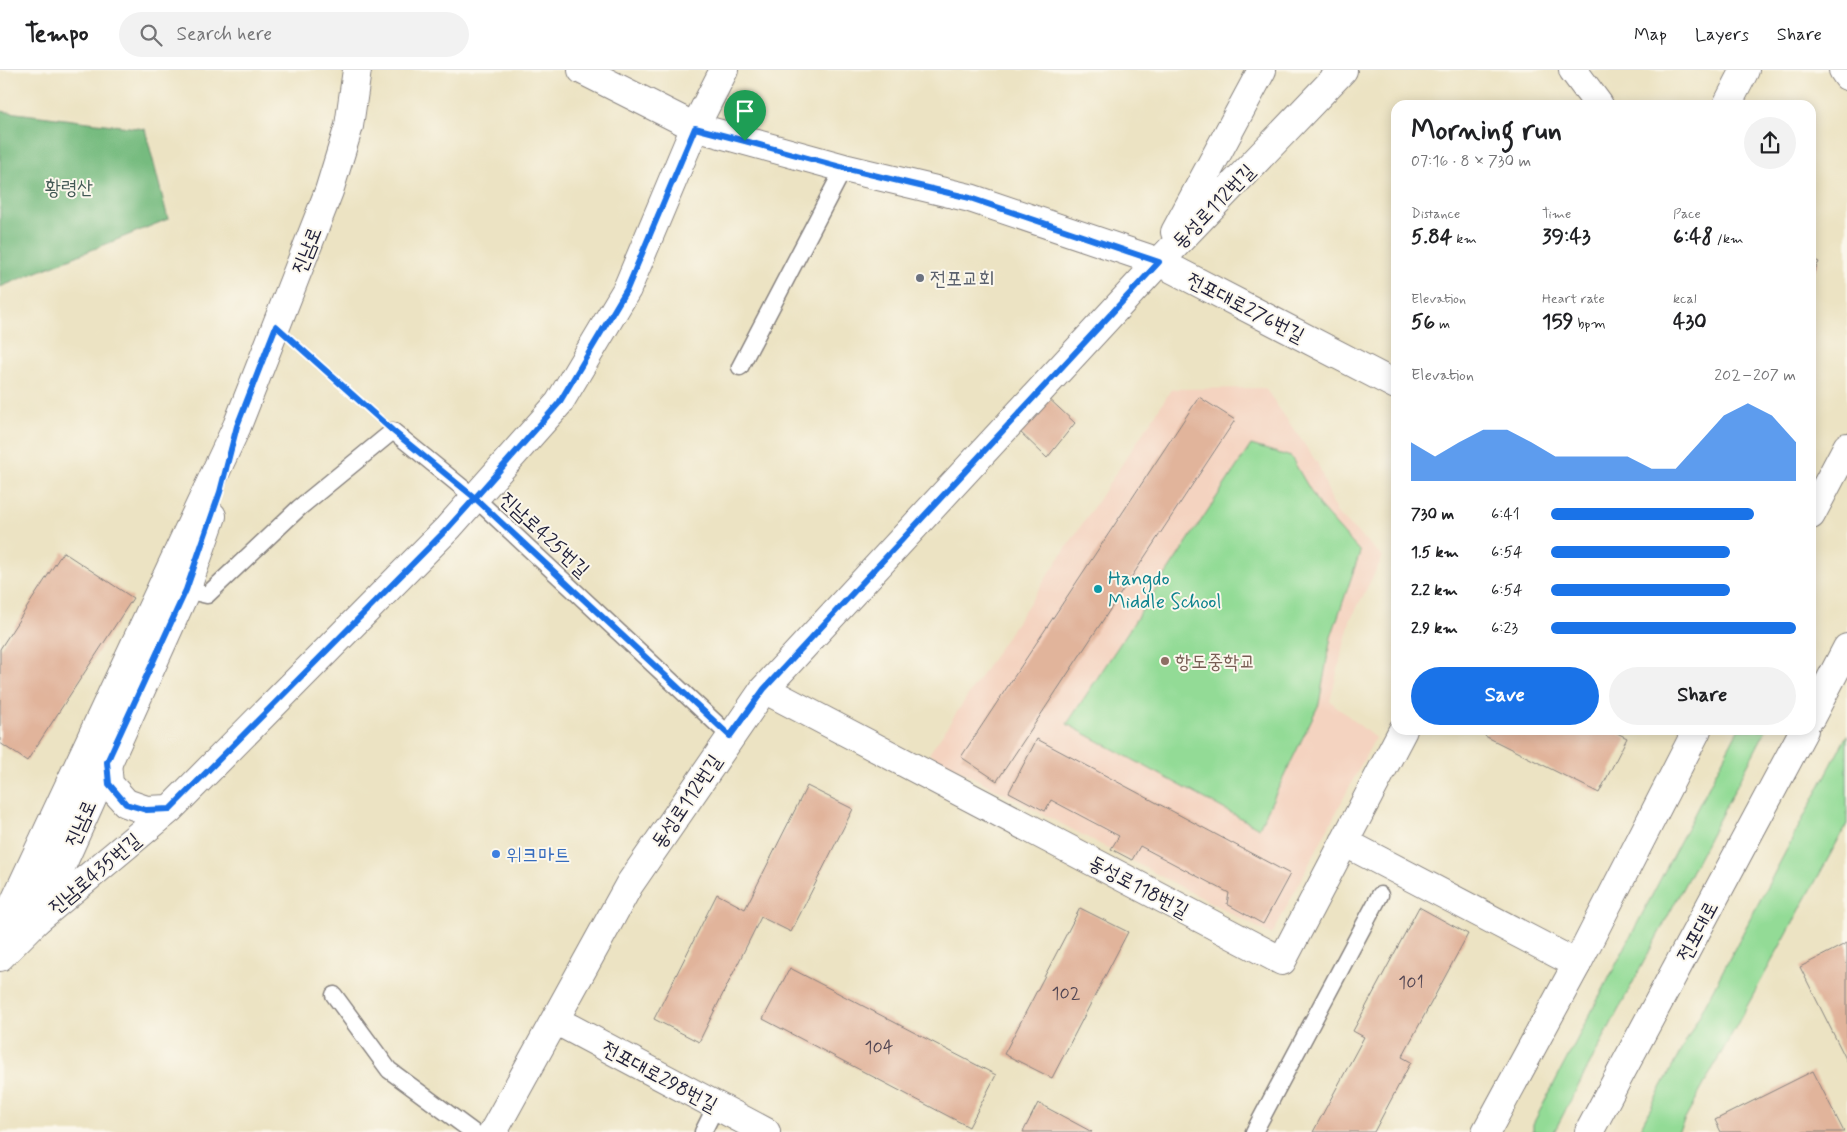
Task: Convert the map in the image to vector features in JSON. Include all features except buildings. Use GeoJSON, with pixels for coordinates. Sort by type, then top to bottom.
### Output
{"type":"FeatureCollection","features":[{"type":"Feature","properties":{"kind":"street","name":"진남로"},"geometry":{"type":"LineString","coordinates":[[0,933],[237,426],[329,191],[349,126],[357,70]]}},
{"type":"Feature","properties":{"kind":"street","name":"전포대로276번길"},"geometry":{"type":"LineString","coordinates":[[582,70],[695,128],[844,168],[970,198],[1159,262],[1391,382]]}},
{"type":"Feature","properties":{"kind":"street","name":"진남로435번길"},"geometry":{"type":"LineString","coordinates":[[37,920],[170,809],[448,528],[559,403],[627,289],[695,128],[724,70]]}},
{"type":"Feature","properties":{"kind":"street"},"geometry":{"type":"LineString","coordinates":[[1159,262],[1262,70]]}},
{"type":"Feature","properties":{"kind":"street","name":"동성로112번길"},"geometry":{"type":"LineString","coordinates":[[493,1132],[629,885],[764,689],[1159,262],[1343,70]]}},
{"type":"Feature","properties":{"kind":"street"},"geometry":{"type":"LineString","coordinates":[[1573,70],[1595,100]]}},
{"type":"Feature","properties":{"kind":"street"},"geometry":{"type":"LineString","coordinates":[[1729,100],[1745,70]]}},
{"type":"Feature","properties":{"kind":"street"},"geometry":{"type":"LineString","coordinates":[[1843,70],[1847,76]]}},
{"type":"Feature","properties":{"kind":"street","name":"진남로"},"geometry":{"type":"LineString","coordinates":[[0,957],[37,920],[186,590],[220,492],[237,426]]}},
{"type":"Feature","properties":{"kind":"street"},"geometry":{"type":"LineString","coordinates":[[1816,506],[1847,447]]}},
{"type":"Feature","properties":{"kind":"street"},"geometry":{"type":"LineString","coordinates":[[1816,524],[1833,513],[1847,488]]}},
{"type":"Feature","properties":{"kind":"street"},"geometry":{"type":"LineString","coordinates":[[1816,707],[1847,648]]}},
{"type":"Feature","properties":{"kind":"street","name":"동성로118번길"},"geometry":{"type":"LineString","coordinates":[[764,689],[1282,961],[1400,735]]}},
{"type":"Feature","properties":{"kind":"street"},"geometry":{"type":"LineString","coordinates":[[1486,1132],[1577,964],[1694,735]]}},
{"type":"Feature","properties":{"kind":"street","name":"전포대로"},"geometry":{"type":"LineString","coordinates":[[1589,1132],[1801,735]]}},
{"type":"Feature","properties":{"kind":"street"},"geometry":{"type":"LineString","coordinates":[[107,762],[109,784],[126,804],[146,810],[170,809]]}},
{"type":"Feature","properties":{"kind":"street"},"geometry":{"type":"LineString","coordinates":[[1344,842],[1577,964]]}},
{"type":"Feature","properties":{"kind":"street","name":"전포대로298번길"},"geometry":{"type":"LineString","coordinates":[[555,1020],[766,1132]]}},
{"type":"Feature","properties":{"kind":"lane"},"geometry":{"type":"LineString","coordinates":[[740,367],[844,168]]}},
{"type":"Feature","properties":{"kind":"lane"},"geometry":{"type":"LineString","coordinates":[[186,590],[207,595],[299,508],[393,431]]}},
{"type":"Feature","properties":{"kind":"lane","name":"진남로425번길"},"geometry":{"type":"LineString","coordinates":[[393,431],[475,498],[730,736]]}},
{"type":"Feature","properties":{"kind":"lane"},"geometry":{"type":"LineString","coordinates":[[1254,1132],[1380,895]]}},
{"type":"Feature","properties":{"kind":"lane"},"geometry":{"type":"LineString","coordinates":[[334,995],[389,1070],[474,1132]]}},
{"type":"Feature","properties":{"kind":"lane"},"geometry":{"type":"LineString","coordinates":[[703,1132],[716,1106]]}},
{"type":"Feature","properties":{"kind":"path"},"geometry":{"type":"LineString","coordinates":[[276,326],[393,431]]}},
{"type":"Feature","properties":{"kind":"shaded area","name":"항도중학교"},"geometry":{"type":"Polygon","coordinates":[[[1265,388],[1318,464],[1336,512],[1383,557],[1350,621],[1330,701],[1375,738],[1272,935],[929,754],[1172,389],[1265,388]]]}},
{"type":"Feature","properties":{"kind":"green space","name":"황령산"},"geometry":{"type":"Polygon","coordinates":[[[0,111],[145,129],[168,219],[0,287],[0,111]]]}},
{"type":"Feature","properties":{"kind":"green space"},"geometry":{"type":"Polygon","coordinates":[[[1251,445],[1291,457],[1320,507],[1360,552],[1331,637],[1319,704],[1259,828],[1067,724],[1251,445]]]}},
{"type":"Feature","properties":{"kind":"green space"},"geometry":{"type":"Polygon","coordinates":[[[1735,735],[1763,735],[1554,1132],[1533,1132],[1533,1124],[1735,735]]]}},
{"type":"Feature","properties":{"kind":"green space"},"geometry":{"type":"Polygon","coordinates":[[[1847,735],[1847,824],[1678,1132],[1638,1132],[1847,735]]]}},
{"type":"Feature","properties":{"kind":"place","name":"전포교회"},"geometry":{"type":"Point","coordinates":[920,278]}},
{"type":"Feature","properties":{"kind":"place","name":"Hangdo Middle School"},"geometry":{"type":"Point","coordinates":[1098,589]}},
{"type":"Feature","properties":{"kind":"place","name":"항도중학교"},"geometry":{"type":"Point","coordinates":[1165,661]}},
{"type":"Feature","properties":{"kind":"place","name":"위크마트"},"geometry":{"type":"Point","coordinates":[496,854]}},
{"type":"Feature","properties":{"kind":"route"},"geometry":{"type":"LineString","coordinates":[[745,141],[695,128],[627,289],[559,403],[475,498],[393,431],[276,326],[237,426],[220,492],[186,590],[107,762],[109,784],[126,804],[146,810],[170,809],[448,528],[475,498],[730,736],[764,689],[1159,262],[970,198],[844,168],[745,141]]}}]}
